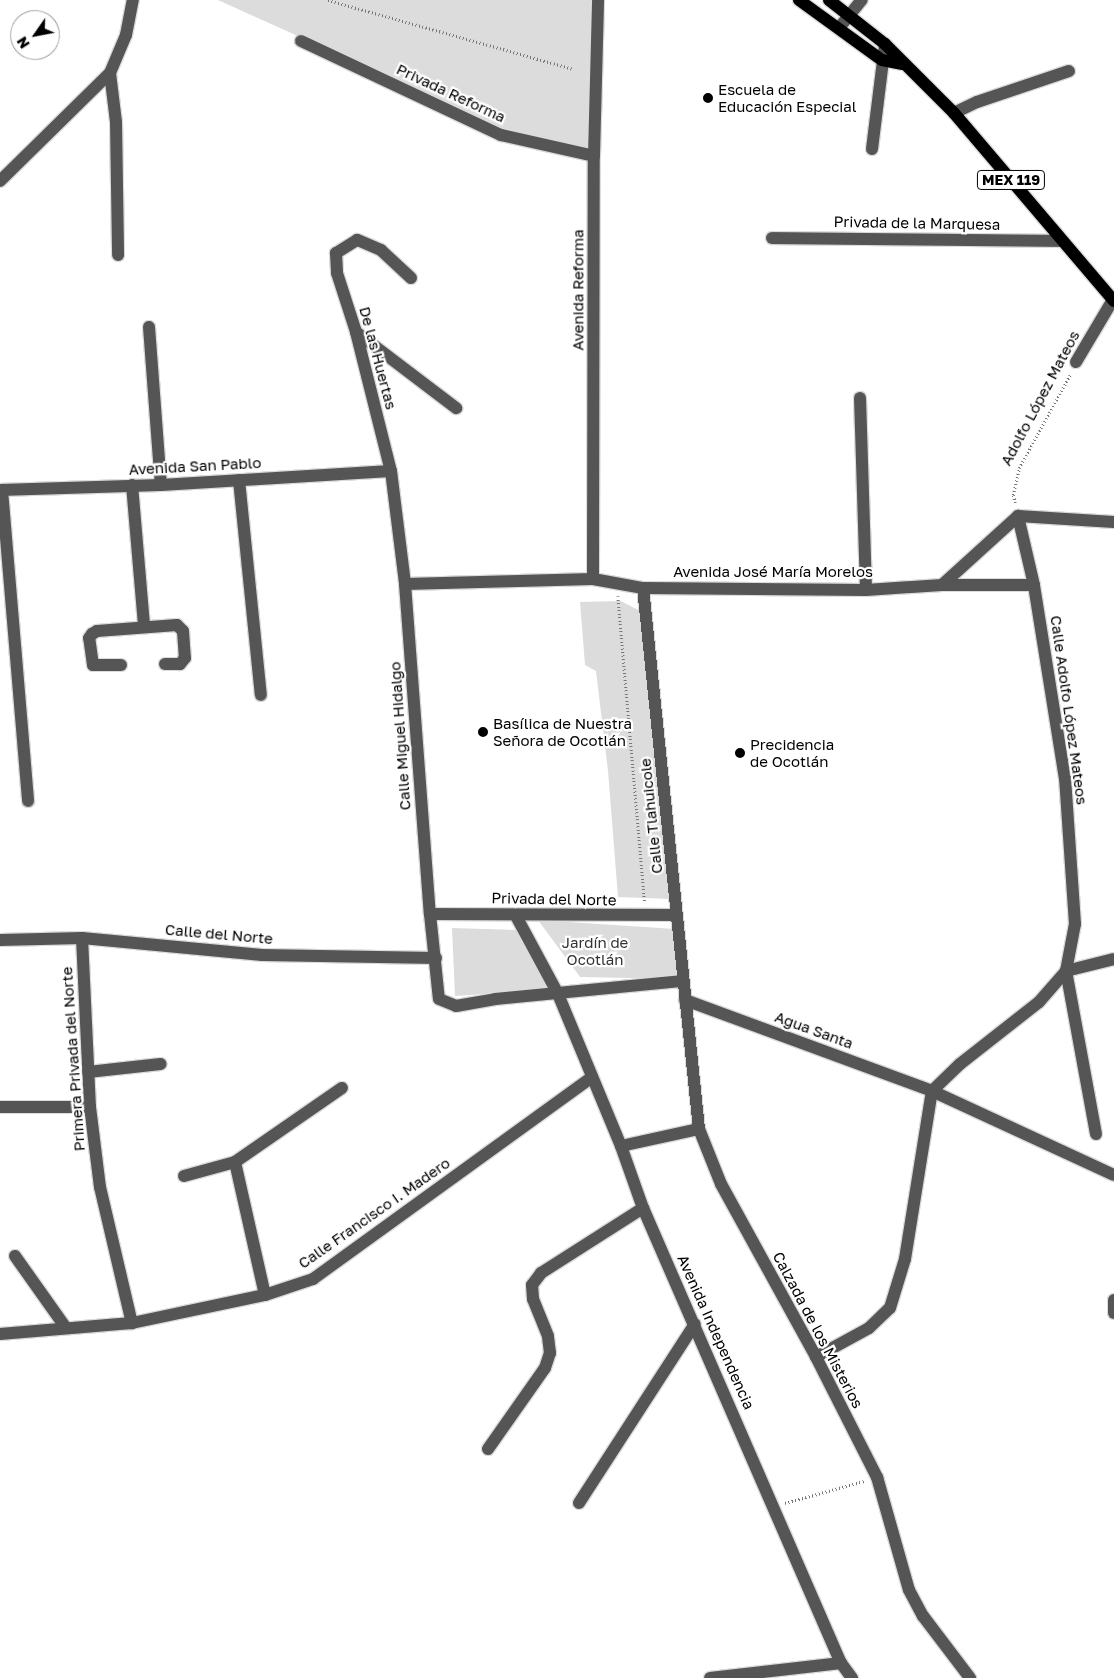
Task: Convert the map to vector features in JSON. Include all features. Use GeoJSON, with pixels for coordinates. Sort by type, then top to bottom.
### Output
{"type":"FeatureCollection","features":[{"type":"Feature","properties":{"kind":"main road"},"geometry":{"type":"LineString","coordinates":[[799,0],[882,60],[903,64]]}},
{"type":"Feature","properties":{"kind":"main road","name":"MEX 119"},"geometry":{"type":"LineString","coordinates":[[829,0],[885,44],[954,113],[1114,300]]}},
{"type":"Feature","properties":{"kind":"street"},"geometry":{"type":"LineString","coordinates":[[0,181],[110,73],[126,34],[133,0]]}},
{"type":"Feature","properties":{"kind":"street","name":"Avenida Reforma"},"geometry":{"type":"LineString","coordinates":[[592,579],[594,156],[598,0]]}},
{"type":"Feature","properties":{"kind":"street"},"geometry":{"type":"LineString","coordinates":[[839,28],[862,0]]}},
{"type":"Feature","properties":{"kind":"street","name":"Privada Reforma"},"geometry":{"type":"LineString","coordinates":[[301,41],[500,136],[594,156]]}},
{"type":"Feature","properties":{"kind":"street"},"geometry":{"type":"LineString","coordinates":[[872,149],[885,44]]}},
{"type":"Feature","properties":{"kind":"street"},"geometry":{"type":"LineString","coordinates":[[954,113],[977,102],[1069,71]]}},
{"type":"Feature","properties":{"kind":"street"},"geometry":{"type":"LineString","coordinates":[[110,73],[116,122],[118,255]]}},
{"type":"Feature","properties":{"kind":"street","name":"Privada de la Marquesa"},"geometry":{"type":"LineString","coordinates":[[772,238],[1062,241]]}},
{"type":"Feature","properties":{"kind":"street","name":"De las Huertas"},"geometry":{"type":"LineString","coordinates":[[391,471],[356,332],[337,273],[336,253],[357,240],[381,250],[411,278]]}},
{"type":"Feature","properties":{"kind":"street","name":"Adolfo López Mateos"},"geometry":{"type":"LineString","coordinates":[[1076,362],[1114,300]]}},
{"type":"Feature","properties":{"kind":"street"},"geometry":{"type":"LineString","coordinates":[[149,327],[161,485]]}},
{"type":"Feature","properties":{"kind":"street"},"geometry":{"type":"LineString","coordinates":[[356,332],[456,408]]}},
{"type":"Feature","properties":{"kind":"street"},"geometry":{"type":"LineString","coordinates":[[860,398],[866,590]]}},
{"type":"Feature","properties":{"kind":"street","name":"Avenida San Pablo"},"geometry":{"type":"LineString","coordinates":[[1,490],[161,485],[391,471]]}},
{"type":"Feature","properties":{"kind":"street","name":"Calle Miguel Hidalgo"},"geometry":{"type":"LineString","coordinates":[[391,471],[405,584],[430,914],[439,999],[456,1006],[495,999],[558,994]]}},
{"type":"Feature","properties":{"kind":"street"},"geometry":{"type":"LineString","coordinates":[[238,480],[261,695]]}},
{"type":"Feature","properties":{"kind":"street"},"geometry":{"type":"LineString","coordinates":[[132,485],[144,626]]}},
{"type":"Feature","properties":{"kind":"street"},"geometry":{"type":"LineString","coordinates":[[1,490],[28,801]]}},
{"type":"Feature","properties":{"kind":"street"},"geometry":{"type":"LineString","coordinates":[[942,585],[1018,516],[1114,522]]}},
{"type":"Feature","properties":{"kind":"street","name":"Calle Adolfo López Mateos"},"geometry":{"type":"LineString","coordinates":[[1018,516],[1034,585],[1065,779],[1075,924],[1066,971],[1096,1134]]}},
{"type":"Feature","properties":{"kind":"street","name":"Avenida José María Morelos"},"geometry":{"type":"LineString","coordinates":[[405,584],[592,579],[643,588],[866,590],[942,585],[1034,585]]}},
{"type":"Feature","properties":{"kind":"street","name":"Calle Tlahuicole"},"geometry":{"type":"LineString","coordinates":[[643,588],[683,981]]}},
{"type":"Feature","properties":{"kind":"street"},"geometry":{"type":"LineString","coordinates":[[121,665],[93,665],[90,638],[92,634],[97,631],[176,624],[181,627],[184,662],[165,664]]}},
{"type":"Feature","properties":{"kind":"street","name":"Privada del Norte"},"geometry":{"type":"LineString","coordinates":[[430,914],[677,916]]}},
{"type":"Feature","properties":{"kind":"street","name":"Avenida Independencia"},"geometry":{"type":"LineString","coordinates":[[516,916],[558,994],[621,1146],[644,1208],[841,1663],[852,1678]]}},
{"type":"Feature","properties":{"kind":"street","name":"Calle del Norte"},"geometry":{"type":"LineString","coordinates":[[0,940],[82,938],[262,955],[436,958]]}},
{"type":"Feature","properties":{"kind":"street","name":"Primera Privada del Norte"},"geometry":{"type":"LineString","coordinates":[[82,938],[90,1107],[100,1187],[132,1323]]}},
{"type":"Feature","properties":{"kind":"street"},"geometry":{"type":"LineString","coordinates":[[816,1357],[868,1328],[890,1308],[905,1259],[932,1091],[960,1064],[1039,1002],[1066,971],[1114,959]]}},
{"type":"Feature","properties":{"kind":"street"},"geometry":{"type":"LineString","coordinates":[[558,994],[683,981]]}},
{"type":"Feature","properties":{"kind":"street","name":"Calzada de los Misterios"},"geometry":{"type":"LineString","coordinates":[[683,981],[699,1129],[721,1184],[816,1357],[877,1477],[909,1590],[923,1616],[970,1678]]}},
{"type":"Feature","properties":{"kind":"street","name":"Agua Santa"},"geometry":{"type":"LineString","coordinates":[[685,1000],[932,1091],[1114,1175]]}},
{"type":"Feature","properties":{"kind":"street"},"geometry":{"type":"LineString","coordinates":[[88,1072],[161,1064]]}},
{"type":"Feature","properties":{"kind":"street","name":"Calle Francisco I. Madero"},"geometry":{"type":"LineString","coordinates":[[0,1334],[132,1323],[265,1295],[313,1279],[592,1077]]}},
{"type":"Feature","properties":{"kind":"street"},"geometry":{"type":"LineString","coordinates":[[184,1176],[235,1162],[342,1088]]}},
{"type":"Feature","properties":{"kind":"street"},"geometry":{"type":"LineString","coordinates":[[0,1107],[90,1107]]}},
{"type":"Feature","properties":{"kind":"street"},"geometry":{"type":"LineString","coordinates":[[621,1146],[699,1129]]}},
{"type":"Feature","properties":{"kind":"street"},"geometry":{"type":"LineString","coordinates":[[235,1162],[265,1295]]}},
{"type":"Feature","properties":{"kind":"street"},"geometry":{"type":"LineString","coordinates":[[488,1449],[545,1368],[550,1353],[548,1336],[533,1299],[532,1285],[541,1273],[644,1208]]}},
{"type":"Feature","properties":{"kind":"street"},"geometry":{"type":"LineString","coordinates":[[15,1256],[66,1328]]}},
{"type":"Feature","properties":{"kind":"street"},"geometry":{"type":"LineString","coordinates":[[1114,1300],[1114,1313]]}},
{"type":"Feature","properties":{"kind":"street"},"geometry":{"type":"LineString","coordinates":[[579,1503],[695,1324]]}},
{"type":"Feature","properties":{"kind":"street"},"geometry":{"type":"LineString","coordinates":[[710,1678],[841,1663]]}},
{"type":"Feature","properties":{"kind":"path"},"geometry":{"type":"LineString","coordinates":[[328,0],[574,69]]}},
{"type":"Feature","properties":{"kind":"path","name":"Adolfo López Mateos"},"geometry":{"type":"LineString","coordinates":[[1018,516],[1013,495],[1019,468],[1076,362]]}},
{"type":"Feature","properties":{"kind":"path"},"geometry":{"type":"LineString","coordinates":[[616,582],[646,916]]}},
{"type":"Feature","properties":{"kind":"path"},"geometry":{"type":"LineString","coordinates":[[774,1507],[877,1477]]}},
{"type":"Feature","properties":{"kind":"green space"},"geometry":{"type":"Polygon","coordinates":[[[218,0],[591,0],[588,149],[506,130],[218,0]]]}},
{"type":"Feature","properties":{"kind":"green space"},"geometry":{"type":"Polygon","coordinates":[[[621,601],[640,611],[671,899],[618,897],[608,771],[596,671],[585,665],[580,602],[621,601]]]}},
{"type":"Feature","properties":{"kind":"green space","name":"Jardín de Ocotlán"},"geometry":{"type":"Polygon","coordinates":[[[538,920],[675,929],[682,979],[580,977],[538,920]]]}},
{"type":"Feature","properties":{"kind":"green space"},"geometry":{"type":"Polygon","coordinates":[[[452,928],[516,930],[546,981],[546,990],[455,996],[452,928]]]}},
{"type":"Feature","properties":{"kind":"place","name":"Escuela de Educación Especial"},"geometry":{"type":"Point","coordinates":[708,98]}},
{"type":"Feature","properties":{"kind":"place","name":"Basílica de Nuestra Señora de Ocotlán"},"geometry":{"type":"Point","coordinates":[483,732]}},
{"type":"Feature","properties":{"kind":"place","name":"Precidencia de Ocotlán"},"geometry":{"type":"Point","coordinates":[740,753]}}]}
